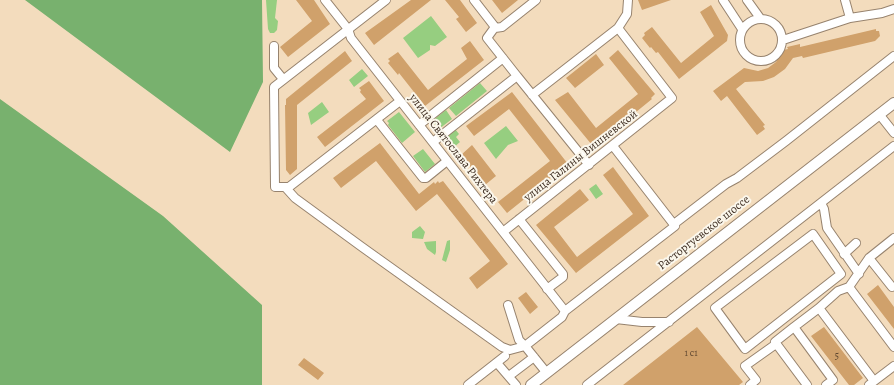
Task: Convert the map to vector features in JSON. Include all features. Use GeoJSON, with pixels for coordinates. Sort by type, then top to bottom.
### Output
{"type":"FeatureCollection","features":[{"type":"Feature","properties":{"kind":"main road","name":"Расторгуевское шоссе"},"geometry":{"type":"LineString","coordinates":[[530,385],[894,103]]}},
{"type":"Feature","properties":{"kind":"street","name":"улица Святослава Рихтера"},"geometry":{"type":"LineString","coordinates":[[325,0],[348,29],[350,37],[565,311]]}},
{"type":"Feature","properties":{"kind":"street"},"geometry":{"type":"LineString","coordinates":[[386,0],[283,79],[273,89],[274,186],[277,188],[286,188],[400,101]]}},
{"type":"Feature","properties":{"kind":"street"},"geometry":{"type":"LineString","coordinates":[[474,0],[495,28]]}},
{"type":"Feature","properties":{"kind":"street"},"geometry":{"type":"LineString","coordinates":[[536,0],[502,27],[495,28],[486,37],[589,165]]}},
{"type":"Feature","properties":{"kind":"street"},"geometry":{"type":"LineString","coordinates":[[532,95],[618,28],[627,14],[628,0]]}},
{"type":"Feature","properties":{"kind":"street"},"geometry":{"type":"LineString","coordinates":[[723,0],[742,29],[740,43],[746,55],[759,61],[773,58],[778,53],[782,40],[778,27],[773,22],[760,18],[753,20],[742,29]]}},
{"type":"Feature","properties":{"kind":"street"},"geometry":{"type":"LineString","coordinates":[[747,0],[760,18]]}},
{"type":"Feature","properties":{"kind":"street"},"geometry":{"type":"LineString","coordinates":[[844,0],[850,18]]}},
{"type":"Feature","properties":{"kind":"street"},"geometry":{"type":"LineString","coordinates":[[782,40],[850,18],[882,13],[894,9]]}},
{"type":"Feature","properties":{"kind":"street","name":"улица Галины Вишневской"},"geometry":{"type":"LineString","coordinates":[[503,232],[672,98],[618,28]]}},
{"type":"Feature","properties":{"kind":"street"},"geometry":{"type":"LineString","coordinates":[[274,46],[274,68],[283,79]]}},
{"type":"Feature","properties":{"kind":"street"},"geometry":{"type":"LineString","coordinates":[[286,188],[301,202],[502,347],[510,350],[525,346],[562,317],[565,311],[674,228],[674,224],[726,184],[738,178],[894,56]]}},
{"type":"Feature","properties":{"kind":"street"},"geometry":{"type":"LineString","coordinates":[[419,125],[503,58]]}},
{"type":"Feature","properties":{"kind":"street"},"geometry":{"type":"LineString","coordinates":[[432,142],[518,76]]}},
{"type":"Feature","properties":{"kind":"street"},"geometry":{"type":"LineString","coordinates":[[879,114],[894,133]]}},
{"type":"Feature","properties":{"kind":"street"},"geometry":{"type":"LineString","coordinates":[[377,120],[423,178],[426,178],[447,161]]}},
{"type":"Feature","properties":{"kind":"street"},"geometry":{"type":"LineString","coordinates":[[613,146],[674,224]]}},
{"type":"Feature","properties":{"kind":"street"},"geometry":{"type":"LineString","coordinates":[[587,385],[894,146]]}},
{"type":"Feature","properties":{"kind":"street"},"geometry":{"type":"LineString","coordinates":[[821,203],[824,209],[827,228],[859,274]]}},
{"type":"Feature","properties":{"kind":"street"},"geometry":{"type":"LineString","coordinates":[[519,219],[563,274],[547,289]]}},
{"type":"Feature","properties":{"kind":"street"},"geometry":{"type":"LineString","coordinates":[[819,242],[827,228]]}},
{"type":"Feature","properties":{"kind":"street"},"geometry":{"type":"LineString","coordinates":[[813,234],[819,242],[841,274],[745,349],[715,308],[813,234]]}},
{"type":"Feature","properties":{"kind":"street"},"geometry":{"type":"LineString","coordinates":[[750,385],[756,380],[745,366],[776,344],[775,342],[838,292],[849,287],[869,258],[894,238]]}},
{"type":"Feature","properties":{"kind":"street"},"geometry":{"type":"LineString","coordinates":[[844,254],[856,243]]}},
{"type":"Feature","properties":{"kind":"street"},"geometry":{"type":"LineString","coordinates":[[869,258],[893,287]]}},
{"type":"Feature","properties":{"kind":"street"},"geometry":{"type":"LineString","coordinates":[[849,287],[894,347]]}},
{"type":"Feature","properties":{"kind":"street"},"geometry":{"type":"LineString","coordinates":[[508,305],[519,340],[546,372]]}},
{"type":"Feature","properties":{"kind":"street"},"geometry":{"type":"LineString","coordinates":[[818,308],[872,383],[894,366]]}},
{"type":"Feature","properties":{"kind":"street"},"geometry":{"type":"LineString","coordinates":[[616,319],[642,322],[668,322]]}},
{"type":"Feature","properties":{"kind":"street"},"geometry":{"type":"LineString","coordinates":[[794,328],[833,380],[826,385]]}},
{"type":"Feature","properties":{"kind":"street"},"geometry":{"type":"LineString","coordinates":[[776,344],[807,385]]}},
{"type":"Feature","properties":{"kind":"street"},"geometry":{"type":"LineString","coordinates":[[468,385],[505,356]]}},
{"type":"Feature","properties":{"kind":"street"},"geometry":{"type":"LineString","coordinates":[[509,376],[534,357]]}},
{"type":"Feature","properties":{"kind":"street"},"geometry":{"type":"LineString","coordinates":[[497,363],[516,385]]}},
{"type":"Feature","properties":{"kind":"green space"},"geometry":{"type":"Polygon","coordinates":[[[25,0],[262,0],[263,82],[230,152],[25,0]]]}},
{"type":"Feature","properties":{"kind":"green space"},"geometry":{"type":"Polygon","coordinates":[[[266,0],[277,0],[275,18],[278,21],[277,30],[274,33],[270,33],[268,29],[266,0]]]}},
{"type":"Feature","properties":{"kind":"green space"},"geometry":{"type":"Polygon","coordinates":[[[431,16],[447,37],[435,46],[430,45],[430,50],[418,58],[403,38],[431,16]]]}},
{"type":"Feature","properties":{"kind":"green space"},"geometry":{"type":"Polygon","coordinates":[[[362,69],[368,76],[354,87],[349,80],[362,69]]]}},
{"type":"Feature","properties":{"kind":"green space"},"geometry":{"type":"Polygon","coordinates":[[[480,83],[487,91],[456,116],[449,108],[480,83]]]}},
{"type":"Feature","properties":{"kind":"green space"},"geometry":{"type":"Polygon","coordinates":[[[0,99],[163,216],[262,305],[262,385],[0,385],[0,99]]]}},
{"type":"Feature","properties":{"kind":"green space"},"geometry":{"type":"Polygon","coordinates":[[[322,102],[329,112],[311,125],[308,113],[322,102]]]}},
{"type":"Feature","properties":{"kind":"green space"},"geometry":{"type":"Polygon","coordinates":[[[446,110],[452,119],[439,129],[432,121],[446,110]]]}},
{"type":"Feature","properties":{"kind":"green space"},"geometry":{"type":"Polygon","coordinates":[[[399,112],[415,132],[402,143],[388,125],[389,123],[387,121],[399,112]]]}},
{"type":"Feature","properties":{"kind":"green space"},"geometry":{"type":"Polygon","coordinates":[[[506,126],[518,141],[508,145],[496,159],[484,143],[506,126]]]}},
{"type":"Feature","properties":{"kind":"green space"},"geometry":{"type":"Polygon","coordinates":[[[455,129],[459,134],[456,137],[460,142],[453,148],[445,137],[455,129]]]}},
{"type":"Feature","properties":{"kind":"green space"},"geometry":{"type":"Polygon","coordinates":[[[423,149],[435,164],[425,172],[413,156],[423,149]]]}},
{"type":"Feature","properties":{"kind":"green space"},"geometry":{"type":"Polygon","coordinates":[[[596,184],[603,194],[596,199],[589,189],[596,184]]]}},
{"type":"Feature","properties":{"kind":"green space"},"geometry":{"type":"Polygon","coordinates":[[[420,226],[425,232],[423,239],[412,238],[412,232],[420,226]]]}},
{"type":"Feature","properties":{"kind":"green space"},"geometry":{"type":"Polygon","coordinates":[[[450,240],[450,250],[446,262],[442,260],[447,241],[450,240]]]}},
{"type":"Feature","properties":{"kind":"green space"},"geometry":{"type":"Polygon","coordinates":[[[436,241],[435,255],[427,249],[424,242],[436,241]]]}},
{"type":"Feature","properties":{"kind":"building"},"geometry":{"type":"Polygon","coordinates":[[[296,0],[314,0],[330,24],[288,57],[280,47],[312,21],[296,0]]]}},
{"type":"Feature","properties":{"kind":"building"},"geometry":{"type":"Polygon","coordinates":[[[411,0],[431,0],[374,45],[365,33],[411,0]]]}},
{"type":"Feature","properties":{"kind":"building"},"geometry":{"type":"Polygon","coordinates":[[[445,0],[460,0],[477,23],[466,32],[456,19],[459,17],[445,0]]]}},
{"type":"Feature","properties":{"kind":"building"},"geometry":{"type":"Polygon","coordinates":[[[492,0],[518,0],[502,13],[492,0]]]}},
{"type":"Feature","properties":{"kind":"building"},"geometry":{"type":"Polygon","coordinates":[[[638,0],[671,0],[642,10],[638,0]]]}},
{"type":"Feature","properties":{"kind":"building"},"geometry":{"type":"Polygon","coordinates":[[[711,5],[728,35],[727,41],[679,79],[658,52],[656,53],[651,47],[650,48],[642,38],[645,35],[644,33],[652,27],[681,63],[714,36],[700,12],[711,5]]]}},
{"type":"Feature","properties":{"kind":"building"},"geometry":{"type":"Polygon","coordinates":[[[876,29],[876,31],[879,31],[880,36],[875,41],[803,58],[802,56],[793,58],[785,69],[774,77],[763,81],[745,82],[736,89],[765,125],[763,126],[765,129],[757,135],[727,96],[721,101],[713,91],[744,68],[758,71],[768,68],[776,62],[783,50],[788,49],[787,47],[800,44],[800,47],[876,29]]]}},
{"type":"Feature","properties":{"kind":"building"},"geometry":{"type":"Polygon","coordinates":[[[470,41],[484,60],[425,106],[399,73],[398,75],[388,63],[390,61],[388,59],[398,52],[428,90],[467,59],[461,48],[470,41]]]}},
{"type":"Feature","properties":{"kind":"building"},"geometry":{"type":"Polygon","coordinates":[[[618,50],[655,94],[651,98],[652,99],[598,143],[596,141],[592,145],[555,100],[568,92],[596,128],[638,94],[609,58],[618,50]]]}},
{"type":"Feature","properties":{"kind":"building"},"geometry":{"type":"Polygon","coordinates":[[[345,51],[352,61],[297,105],[297,169],[290,175],[286,170],[286,99],[345,51]]]}},
{"type":"Feature","properties":{"kind":"building"},"geometry":{"type":"Polygon","coordinates":[[[596,54],[604,65],[575,88],[566,78],[596,54]]]}},
{"type":"Feature","properties":{"kind":"building"},"geometry":{"type":"Polygon","coordinates":[[[369,81],[384,101],[325,147],[317,137],[366,99],[360,92],[361,90],[359,88],[369,81]]]}},
{"type":"Feature","properties":{"kind":"building"},"geometry":{"type":"Polygon","coordinates":[[[512,92],[568,164],[507,213],[498,202],[550,161],[509,109],[474,136],[466,126],[512,92]]]}},
{"type":"Feature","properties":{"kind":"building"},"geometry":{"type":"Polygon","coordinates":[[[380,143],[419,194],[434,182],[435,184],[438,181],[439,183],[443,181],[508,264],[477,289],[469,278],[490,261],[437,194],[416,211],[376,161],[341,188],[333,178],[380,143]]]}},
{"type":"Feature","properties":{"kind":"building"},"geometry":{"type":"Polygon","coordinates":[[[472,145],[496,176],[485,185],[461,155],[472,145]]]}},
{"type":"Feature","properties":{"kind":"building"},"geometry":{"type":"Polygon","coordinates":[[[613,167],[649,216],[576,273],[536,225],[580,189],[589,200],[554,227],[577,257],[633,214],[603,175],[613,167]]]}},
{"type":"Feature","properties":{"kind":"building"},"geometry":{"type":"Polygon","coordinates":[[[878,285],[894,307],[894,329],[867,294],[878,285]]]}},
{"type":"Feature","properties":{"kind":"building"},"geometry":{"type":"Polygon","coordinates":[[[526,292],[538,307],[530,314],[518,298],[526,292]]]}},
{"type":"Feature","properties":{"kind":"building"},"geometry":{"type":"Polygon","coordinates":[[[697,327],[743,382],[739,385],[623,385],[697,327]]]}},
{"type":"Feature","properties":{"kind":"building"},"geometry":{"type":"Polygon","coordinates":[[[824,327],[863,378],[854,385],[849,385],[811,336],[824,327]]]}},
{"type":"Feature","properties":{"kind":"building"},"geometry":{"type":"Polygon","coordinates":[[[304,358],[324,373],[318,380],[298,365],[304,358]]]}}]}
